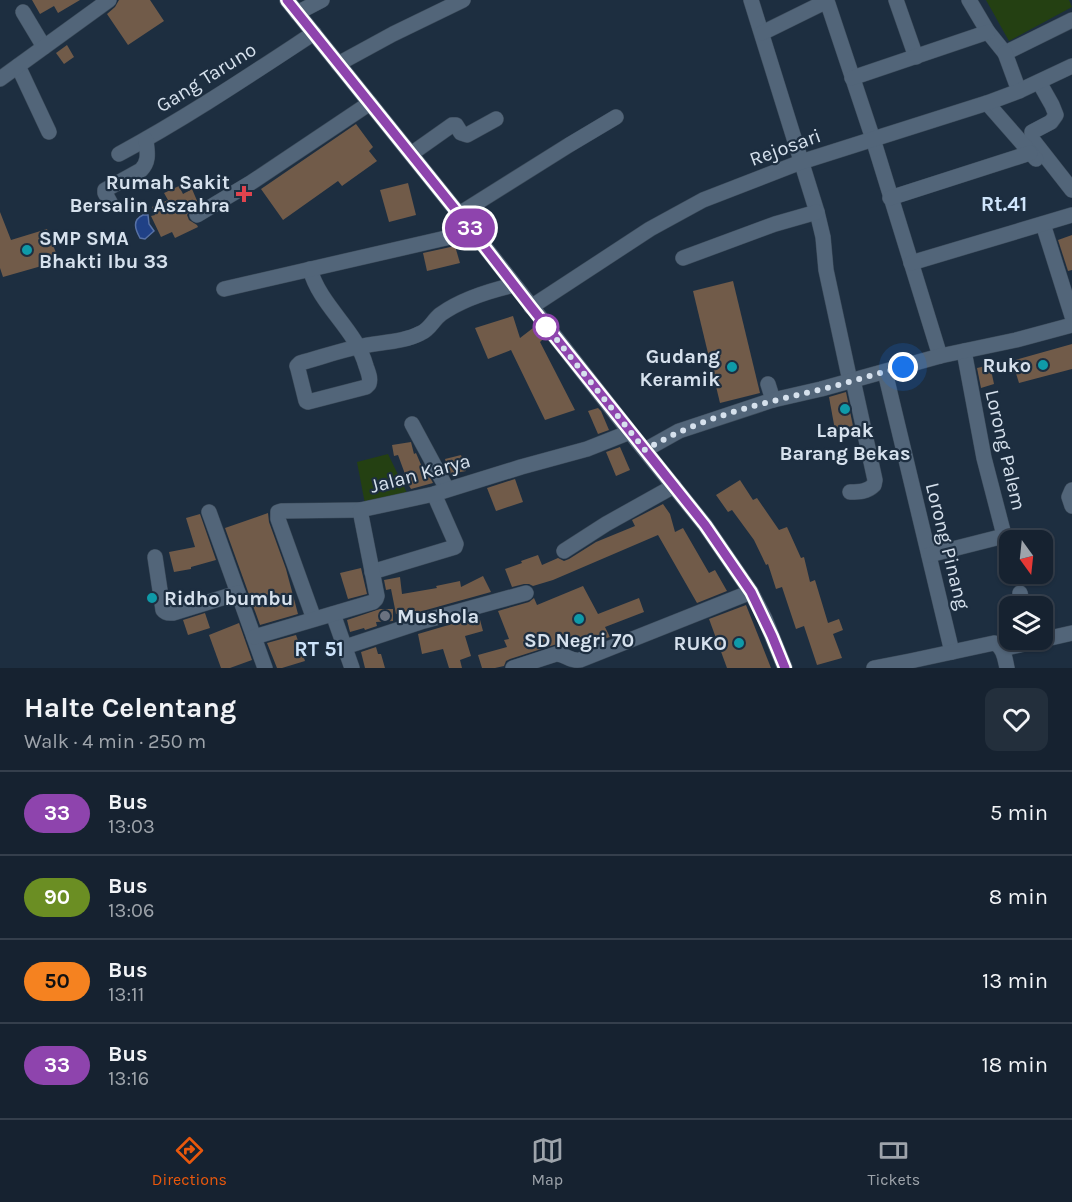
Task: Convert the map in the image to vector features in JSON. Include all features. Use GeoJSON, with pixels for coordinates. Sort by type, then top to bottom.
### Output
{"type":"FeatureCollection","features":[{"type":"Feature","properties":{"kind":"street"},"geometry":{"type":"LineString","coordinates":[[0,79],[109,0]]}},
{"type":"Feature","properties":{"kind":"street"},"geometry":{"type":"LineString","coordinates":[[287,0],[712,534],[751,592],[769,627],[785,668]]}},
{"type":"Feature","properties":{"kind":"street"},"geometry":{"type":"LineString","coordinates":[[297,13],[321,0]]}},
{"type":"Feature","properties":{"kind":"street"},"geometry":{"type":"LineString","coordinates":[[338,64],[463,0]]}},
{"type":"Feature","properties":{"kind":"street"},"geometry":{"type":"LineString","coordinates":[[751,0],[823,237],[826,270],[875,480],[874,485],[867,490],[850,492]]}},
{"type":"Feature","properties":{"kind":"street"},"geometry":{"type":"LineString","coordinates":[[762,33],[828,0],[940,356]]}},
{"type":"Feature","properties":{"kind":"street"},"geometry":{"type":"LineString","coordinates":[[896,0],[916,57]]}},
{"type":"Feature","properties":{"kind":"street"},"geometry":{"type":"LineString","coordinates":[[969,0],[988,32],[1005,53],[1019,91]]}},
{"type":"Feature","properties":{"kind":"street"},"geometry":{"type":"LineString","coordinates":[[23,12],[44,47]]}},
{"type":"Feature","properties":{"kind":"street"},"geometry":{"type":"LineString","coordinates":[[1005,53],[1072,20]]}},
{"type":"Feature","properties":{"kind":"street"},"geometry":{"type":"LineString","coordinates":[[852,78],[988,32]]}},
{"type":"Feature","properties":{"kind":"street","name":"Gang Taruno"},"geometry":{"type":"LineString","coordinates":[[119,154],[225,91],[314,33]]}},
{"type":"Feature","properties":{"kind":"street"},"geometry":{"type":"LineString","coordinates":[[18,66],[49,132]]}},
{"type":"Feature","properties":{"kind":"street","name":"Rejosari"},"geometry":{"type":"LineString","coordinates":[[531,307],[667,219],[703,200],[801,162],[987,103],[1072,66]]}},
{"type":"Feature","properties":{"kind":"street"},"geometry":{"type":"LineString","coordinates":[[1039,82],[1056,115],[1051,122],[1032,132],[1032,139],[1072,190]]}},
{"type":"Feature","properties":{"kind":"street"},"geometry":{"type":"LineString","coordinates":[[197,215],[370,103]]}},
{"type":"Feature","properties":{"kind":"street"},"geometry":{"type":"LineString","coordinates":[[987,103],[1072,203]]}},
{"type":"Feature","properties":{"kind":"street"},"geometry":{"type":"LineString","coordinates":[[459,214],[616,117]]}},
{"type":"Feature","properties":{"kind":"street"},"geometry":{"type":"LineString","coordinates":[[411,154],[452,125],[456,125],[462,133],[468,135],[496,119]]}},
{"type":"Feature","properties":{"kind":"street"},"geometry":{"type":"LineString","coordinates":[[111,204],[105,190],[145,166],[148,156],[146,140]]}},
{"type":"Feature","properties":{"kind":"street"},"geometry":{"type":"LineString","coordinates":[[890,198],[1030,153]]}},
{"type":"Feature","properties":{"kind":"street"},"geometry":{"type":"LineString","coordinates":[[1059,173],[1072,164]]}},
{"type":"Feature","properties":{"kind":"street"},"geometry":{"type":"LineString","coordinates":[[683,258],[816,212]]}},
{"type":"Feature","properties":{"kind":"street"},"geometry":{"type":"LineString","coordinates":[[911,262],[1072,215]]}},
{"type":"Feature","properties":{"kind":"street"},"geometry":{"type":"LineString","coordinates":[[1043,224],[1072,316]]}},
{"type":"Feature","properties":{"kind":"street"},"geometry":{"type":"LineString","coordinates":[[224,289],[472,232]]}},
{"type":"Feature","properties":{"kind":"street"},"geometry":{"type":"LineString","coordinates":[[310,269],[316,285],[358,346],[370,378],[366,387],[309,402],[306,401],[298,364],[358,346],[419,334],[440,315],[462,302],[514,285]]}},
{"type":"Feature","properties":{"kind":"street"},"geometry":{"type":"LineString","coordinates":[[645,450],[666,437],[686,429],[773,400],[940,356],[1072,325]]}},
{"type":"Feature","properties":{"kind":"street","name":"Lorong Palem"},"geometry":{"type":"LineString","coordinates":[[964,351],[984,458],[1002,530]]}},
{"type":"Feature","properties":{"kind":"street","name":"Lorong Pinang"},"geometry":{"type":"LineString","coordinates":[[885,372],[952,652]]}},
{"type":"Feature","properties":{"kind":"street"},"geometry":{"type":"LineString","coordinates":[[768,384],[773,400]]}},
{"type":"Feature","properties":{"kind":"street"},"geometry":{"type":"LineString","coordinates":[[372,572],[455,547],[456,544],[440,491],[412,424]]}},
{"type":"Feature","properties":{"kind":"street","name":"Jalan Karya"},"geometry":{"type":"LineString","coordinates":[[254,637],[375,601],[377,596],[360,510],[440,491],[587,449],[630,432]]}},
{"type":"Feature","properties":{"kind":"street"},"geometry":{"type":"LineString","coordinates":[[564,551],[606,524],[674,486]]}},
{"type":"Feature","properties":{"kind":"street"},"geometry":{"type":"LineString","coordinates":[[1072,490],[1069,497],[1072,506]]}},
{"type":"Feature","properties":{"kind":"street"},"geometry":{"type":"LineString","coordinates":[[314,619],[278,519],[278,512],[360,510]]}},
{"type":"Feature","properties":{"kind":"street"},"geometry":{"type":"LineString","coordinates":[[209,512],[266,668]]}},
{"type":"Feature","properties":{"kind":"street"},"geometry":{"type":"LineString","coordinates":[[929,555],[999,537]]}},
{"type":"Feature","properties":{"kind":"street"},"geometry":{"type":"LineString","coordinates":[[155,557],[163,610],[168,614],[238,593]]}},
{"type":"Feature","properties":{"kind":"street"},"geometry":{"type":"LineString","coordinates":[[513,668],[559,653],[575,664],[751,592]]}},
{"type":"Feature","properties":{"kind":"street"},"geometry":{"type":"LineString","coordinates":[[345,647],[424,621],[526,593]]}},
{"type":"Feature","properties":{"kind":"street"},"geometry":{"type":"LineString","coordinates":[[333,614],[352,668]]}},
{"type":"Feature","properties":{"kind":"street"},"geometry":{"type":"LineString","coordinates":[[1053,637],[1072,633]]}},
{"type":"Feature","properties":{"kind":"street"},"geometry":{"type":"LineString","coordinates":[[874,668],[994,643],[999,645]]}},
{"type":"Feature","properties":{"kind":"street"},"geometry":{"type":"LineString","coordinates":[[1002,650],[1007,668]]}},
{"type":"Feature","properties":{"kind":"green space"},"geometry":{"type":"Polygon","coordinates":[[[986,0],[1069,0],[1072,7],[1009,41],[986,0]]]}},
{"type":"Feature","properties":{"kind":"green space"},"geometry":{"type":"Polygon","coordinates":[[[388,454],[408,495],[365,504],[357,462],[388,454]]]}},
{"type":"Feature","properties":{"kind":"water"},"geometry":{"type":"Polygon","coordinates":[[[148,215],[149,224],[154,231],[145,239],[140,238],[136,225],[137,219],[148,215]]]}},
{"type":"Feature","properties":{"kind":"building"},"geometry":{"type":"Polygon","coordinates":[[[32,0],[80,0],[58,13],[54,6],[40,14],[32,0]]]}},
{"type":"Feature","properties":{"kind":"building"},"geometry":{"type":"Polygon","coordinates":[[[119,0],[150,0],[164,21],[128,45],[107,14],[119,0]]]}},
{"type":"Feature","properties":{"kind":"building"},"geometry":{"type":"Polygon","coordinates":[[[67,45],[74,57],[64,64],[56,53],[67,45]]]}},
{"type":"Feature","properties":{"kind":"building"},"geometry":{"type":"Polygon","coordinates":[[[356,124],[373,147],[369,151],[377,161],[342,186],[338,181],[283,220],[261,189],[356,124]]]}},
{"type":"Feature","properties":{"kind":"building"},"geometry":{"type":"Polygon","coordinates":[[[408,183],[416,215],[389,222],[380,190],[408,183]]]}},
{"type":"Feature","properties":{"kind":"building"},"geometry":{"type":"Polygon","coordinates":[[[179,186],[183,194],[192,189],[198,203],[192,205],[187,215],[189,220],[198,227],[175,238],[172,232],[161,237],[151,216],[155,215],[152,207],[168,200],[164,193],[179,186]]]}},
{"type":"Feature","properties":{"kind":"building","name":"SMP SMA Bhakti Ibu 33"},"geometry":{"type":"Polygon","coordinates":[[[0,212],[11,240],[47,229],[59,261],[3,277],[0,268],[0,212]]]}},
{"type":"Feature","properties":{"kind":"building"},"geometry":{"type":"Polygon","coordinates":[[[1072,235],[1072,270],[1068,271],[1058,240],[1072,235]]]}},
{"type":"Feature","properties":{"kind":"building"},"geometry":{"type":"Polygon","coordinates":[[[455,246],[460,263],[427,271],[423,253],[455,246]]]}},
{"type":"Feature","properties":{"kind":"building","name":"Gudang Keramik"},"geometry":{"type":"Polygon","coordinates":[[[733,281],[760,393],[720,403],[693,291],[733,281]]]}},
{"type":"Feature","properties":{"kind":"building"},"geometry":{"type":"Polygon","coordinates":[[[513,316],[520,338],[533,328],[543,339],[540,342],[575,410],[545,420],[511,350],[488,359],[475,328],[513,316]]]}},
{"type":"Feature","properties":{"kind":"building","name":"Ruko"},"geometry":{"type":"Polygon","coordinates":[[[1072,344],[1072,369],[1019,383],[1012,361],[1072,344]]]}},
{"type":"Feature","properties":{"kind":"building"},"geometry":{"type":"Polygon","coordinates":[[[990,365],[994,384],[981,388],[977,368],[990,365]]]}},
{"type":"Feature","properties":{"kind":"building","name":"Lapak Barang Bekas"},"geometry":{"type":"Polygon","coordinates":[[[846,392],[853,426],[835,430],[829,397],[846,392]]]}},
{"type":"Feature","properties":{"kind":"building"},"geometry":{"type":"Polygon","coordinates":[[[598,408],[609,430],[598,434],[588,411],[598,408]]]}},
{"type":"Feature","properties":{"kind":"building"},"geometry":{"type":"Polygon","coordinates":[[[411,442],[414,454],[416,453],[433,483],[411,489],[403,475],[405,474],[398,455],[394,456],[392,445],[411,442]]]}},
{"type":"Feature","properties":{"kind":"building"},"geometry":{"type":"Polygon","coordinates":[[[620,447],[630,470],[616,476],[606,452],[620,447]]]}},
{"type":"Feature","properties":{"kind":"building"},"geometry":{"type":"Polygon","coordinates":[[[461,455],[466,471],[450,474],[445,459],[461,455]]]}},
{"type":"Feature","properties":{"kind":"building"},"geometry":{"type":"Polygon","coordinates":[[[515,479],[523,502],[496,511],[487,488],[515,479]]]}},
{"type":"Feature","properties":{"kind":"building"},"geometry":{"type":"Polygon","coordinates":[[[740,480],[753,500],[757,498],[779,530],[787,527],[801,558],[804,557],[810,582],[815,580],[828,623],[839,619],[843,630],[833,634],[842,658],[817,665],[804,626],[796,629],[782,587],[776,589],[768,564],[766,565],[754,540],[732,510],[728,512],[716,495],[740,480]]]}},
{"type":"Feature","properties":{"kind":"building"},"geometry":{"type":"Polygon","coordinates":[[[663,504],[670,514],[675,532],[683,528],[709,573],[715,570],[727,591],[697,603],[658,535],[553,580],[533,586],[524,584],[512,587],[505,569],[538,555],[542,565],[558,558],[564,561],[569,559],[596,542],[635,526],[632,520],[663,504]]]}},
{"type":"Feature","properties":{"kind":"building"},"geometry":{"type":"Polygon","coordinates":[[[268,513],[298,614],[260,625],[225,528],[268,513]]]}},
{"type":"Feature","properties":{"kind":"building"},"geometry":{"type":"Polygon","coordinates":[[[200,514],[216,560],[174,572],[169,552],[195,547],[186,518],[200,514]]]}},
{"type":"Feature","properties":{"kind":"building"},"geometry":{"type":"Polygon","coordinates":[[[361,568],[367,594],[348,599],[340,573],[361,568]]]}},
{"type":"Feature","properties":{"kind":"building"},"geometry":{"type":"Polygon","coordinates":[[[483,576],[491,592],[419,612],[396,614],[391,589],[386,590],[384,580],[400,577],[402,594],[437,588],[436,586],[460,581],[461,587],[483,576]]]}},
{"type":"Feature","properties":{"kind":"building"},"geometry":{"type":"Polygon","coordinates":[[[583,586],[598,614],[639,598],[644,612],[605,627],[610,637],[583,646],[573,645],[570,641],[556,642],[557,644],[510,659],[504,666],[482,668],[478,655],[507,647],[504,640],[509,639],[498,611],[529,602],[534,598],[537,605],[583,586]]]}},
{"type":"Feature","properties":{"kind":"building","name":"RUKO"},"geometry":{"type":"Polygon","coordinates":[[[746,605],[771,668],[727,668],[709,619],[746,605]]]}},
{"type":"Feature","properties":{"kind":"building"},"geometry":{"type":"Polygon","coordinates":[[[380,609],[393,609],[393,621],[376,622],[377,626],[350,632],[347,620],[380,609]]]}},
{"type":"Feature","properties":{"kind":"building"},"geometry":{"type":"Polygon","coordinates":[[[205,613],[210,628],[188,635],[183,620],[205,613]]]}},
{"type":"Feature","properties":{"kind":"building"},"geometry":{"type":"Polygon","coordinates":[[[479,616],[483,631],[465,636],[471,656],[460,660],[462,668],[449,668],[443,649],[422,654],[418,634],[479,616]]]}},
{"type":"Feature","properties":{"kind":"building"},"geometry":{"type":"Polygon","coordinates":[[[239,623],[252,660],[230,668],[221,668],[209,635],[239,623]]]}},
{"type":"Feature","properties":{"kind":"building"},"geometry":{"type":"Polygon","coordinates":[[[296,635],[305,661],[277,668],[267,643],[296,635]]]}},
{"type":"Feature","properties":{"kind":"building"},"geometry":{"type":"Polygon","coordinates":[[[376,647],[378,654],[381,654],[385,668],[365,668],[361,652],[376,647]]]}},
{"type":"Feature","properties":{"kind":"bus line","name":"33"},"geometry":{"type":"LineString","coordinates":[[287,0],[705,525],[751,592],[785,668]]}},
{"type":"Feature","properties":{"kind":"place","name":"Rumah Sakit Bersalin Aszahra"},"geometry":{"type":"Point","coordinates":[244,194]}},
{"type":"Feature","properties":{"kind":"place","name":"SMP SMA Bhakti Ibu 33"},"geometry":{"type":"Point","coordinates":[27,250]}},
{"type":"Feature","properties":{"kind":"place","name":"Ruko"},"geometry":{"type":"Point","coordinates":[1043,365]}},
{"type":"Feature","properties":{"kind":"place","name":"Gudang Keramik"},"geometry":{"type":"Point","coordinates":[732,367]}},
{"type":"Feature","properties":{"kind":"place","name":"Lapak Barang Bekas"},"geometry":{"type":"Point","coordinates":[845,409]}},
{"type":"Feature","properties":{"kind":"place","name":"Ridho bumbu"},"geometry":{"type":"Point","coordinates":[152,598]}},
{"type":"Feature","properties":{"kind":"place","name":"Mushola"},"geometry":{"type":"Point","coordinates":[385,616]}},
{"type":"Feature","properties":{"kind":"place","name":"SD Negri 70"},"geometry":{"type":"Point","coordinates":[579,619]}},
{"type":"Feature","properties":{"kind":"place","name":"RUKO"},"geometry":{"type":"Point","coordinates":[739,643]}},
{"type":"Feature","properties":{"kind":"district","name":"Rt.41"},"geometry":{"type":"Point","coordinates":[1004,204]}},
{"type":"Feature","properties":{"kind":"district","name":"RT 51"},"geometry":{"type":"Point","coordinates":[319,649]}},
{"type":"Feature","properties":{"kind":"route"},"geometry":{"type":"LineString","coordinates":[[546,327],[545,325],[645,450],[679,431],[713,419],[773,400],[903,367]]}}]}
